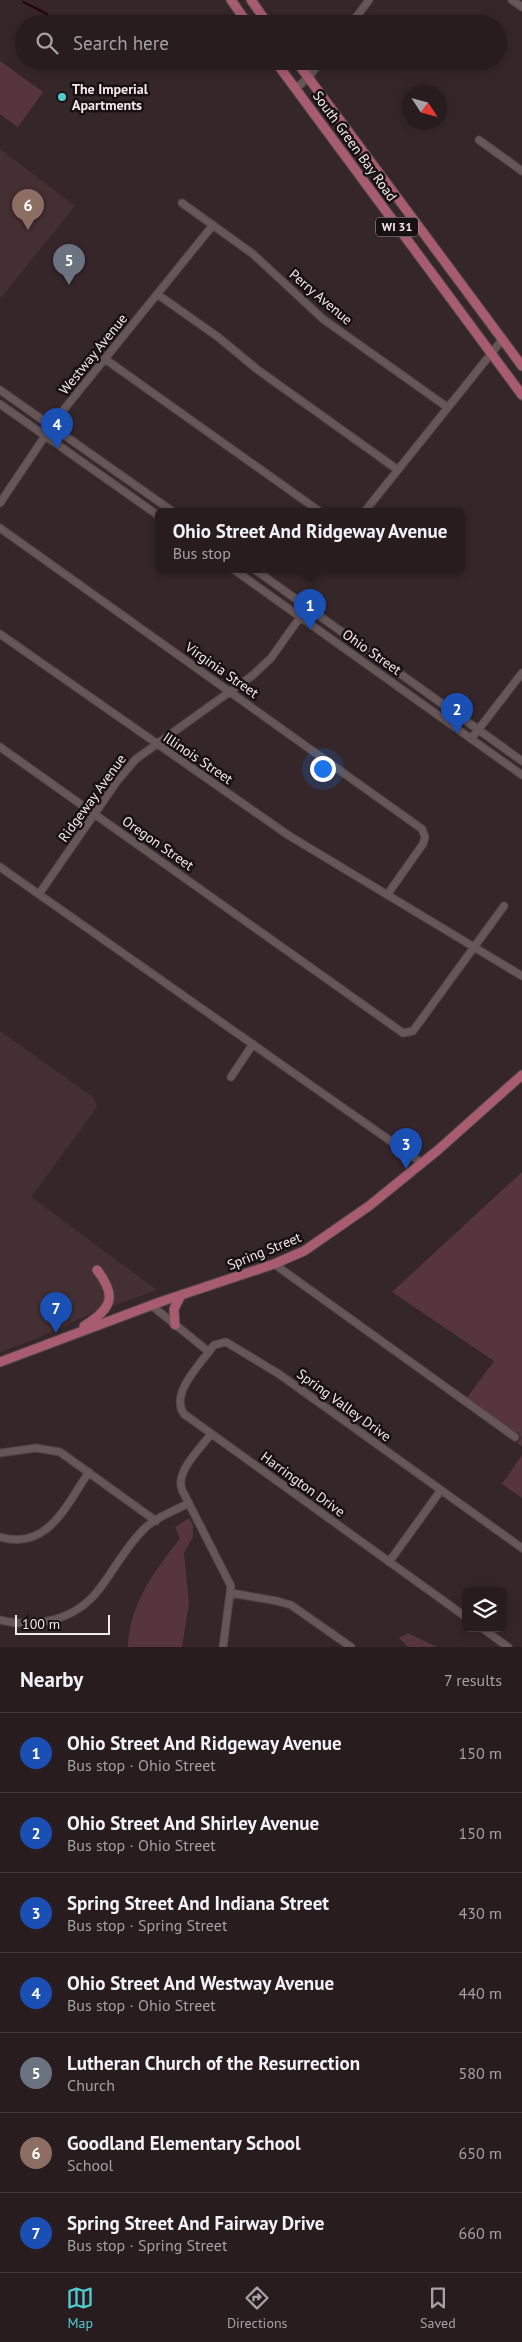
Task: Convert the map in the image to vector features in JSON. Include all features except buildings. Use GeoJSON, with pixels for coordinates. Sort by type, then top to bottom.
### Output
{"type":"FeatureCollection","features":[{"type":"Feature","properties":{"kind":"main road"},"geometry":{"type":"LineString","coordinates":[[231,0],[242,15]]}},
{"type":"Feature","properties":{"kind":"main road"},"geometry":{"type":"LineString","coordinates":[[251,0],[262,15]]}},
{"type":"Feature","properties":{"kind":"main road","name":"South Green Bay Road"},"geometry":{"type":"LineString","coordinates":[[281,70],[521,393]]}},
{"type":"Feature","properties":{"kind":"main road","name":"South Green Bay Road"},"geometry":{"type":"LineString","coordinates":[[302,70],[522,366]]}},
{"type":"Feature","properties":{"kind":"main road","name":"Spring Street"},"geometry":{"type":"LineString","coordinates":[[0,1362],[152,1305],[274,1264],[320,1242],[422,1163],[469,1124],[522,1075]]}},
{"type":"Feature","properties":{"kind":"main road"},"geometry":{"type":"LineString","coordinates":[[69,1336],[101,1314],[110,1302],[110,1290],[97,1270]]}},
{"type":"Feature","properties":{"kind":"main road"},"geometry":{"type":"LineString","coordinates":[[175,1325],[174,1309],[181,1295]]}},
{"type":"Feature","properties":{"kind":"street"},"geometry":{"type":"LineString","coordinates":[[358,15],[369,0]]}},
{"type":"Feature","properties":{"kind":"street"},"geometry":{"type":"LineString","coordinates":[[512,0],[522,7]]}},
{"type":"Feature","properties":{"kind":"street"},"geometry":{"type":"LineString","coordinates":[[295,89],[314,70]]}},
{"type":"Feature","properties":{"kind":"street"},"geometry":{"type":"LineString","coordinates":[[480,140],[522,171]]}},
{"type":"Feature","properties":{"kind":"street","name":"Perry Avenue"},"geometry":{"type":"LineString","coordinates":[[182,203],[252,254],[323,319],[447,407]]}},
{"type":"Feature","properties":{"kind":"street","name":"Westway Avenue"},"geometry":{"type":"LineString","coordinates":[[0,503],[45,435],[213,225]]}},
{"type":"Feature","properties":{"kind":"street"},"geometry":{"type":"LineString","coordinates":[[158,294],[218,337],[258,370],[398,470]]}},
{"type":"Feature","properties":{"kind":"street"},"geometry":{"type":"LineString","coordinates":[[367,508],[502,340]]}},
{"type":"Feature","properties":{"kind":"street"},"geometry":{"type":"LineString","coordinates":[[105,359],[315,508]]}},
{"type":"Feature","properties":{"kind":"street"},"geometry":{"type":"LineString","coordinates":[[0,390],[168,508]]}},
{"type":"Feature","properties":{"kind":"street"},"geometry":{"type":"LineString","coordinates":[[0,404],[155,513]]}},
{"type":"Feature","properties":{"kind":"street"},"geometry":{"type":"LineString","coordinates":[[138,502],[145,492]]}},
{"type":"Feature","properties":{"kind":"street","name":"Virginia Street"},"geometry":{"type":"LineString","coordinates":[[0,528],[422,829],[425,836],[423,844],[387,895]]}},
{"type":"Feature","properties":{"kind":"street","name":"Ohio Street"},"geometry":{"type":"LineString","coordinates":[[239,573],[522,775]]}},
{"type":"Feature","properties":{"kind":"street","name":"Ohio Street"},"geometry":{"type":"LineString","coordinates":[[260,573],[522,761]]}},
{"type":"Feature","properties":{"kind":"street","name":"Ridgeway Avenue"},"geometry":{"type":"LineString","coordinates":[[39,894],[126,769],[142,754],[262,667],[308,606]]}},
{"type":"Feature","properties":{"kind":"street","name":"Illinois Street"},"geometry":{"type":"LineString","coordinates":[[0,634],[288,835],[522,976]]}},
{"type":"Feature","properties":{"kind":"street"},"geometry":{"type":"LineString","coordinates":[[354,654],[361,645]]}},
{"type":"Feature","properties":{"kind":"street"},"geometry":{"type":"LineString","coordinates":[[471,739],[522,673]]}},
{"type":"Feature","properties":{"kind":"street"},"geometry":{"type":"LineString","coordinates":[[408,693],[415,684]]}},
{"type":"Feature","properties":{"kind":"street","name":"Oregon Street"},"geometry":{"type":"LineString","coordinates":[[0,747],[407,1034],[413,1031],[473,947]]}},
{"type":"Feature","properties":{"kind":"street"},"geometry":{"type":"LineString","coordinates":[[0,867],[422,1163]]}},
{"type":"Feature","properties":{"kind":"street"},"geometry":{"type":"LineString","coordinates":[[473,947],[504,906]]}},
{"type":"Feature","properties":{"kind":"street"},"geometry":{"type":"LineString","coordinates":[[231,1077],[253,1044]]}},
{"type":"Feature","properties":{"kind":"street"},"geometry":{"type":"LineString","coordinates":[[274,1264],[515,1437]]}},
{"type":"Feature","properties":{"kind":"street"},"geometry":{"type":"LineString","coordinates":[[152,1305],[209,1352]]}},
{"type":"Feature","properties":{"kind":"street","name":"Spring Valley Drive"},"geometry":{"type":"LineString","coordinates":[[209,1352],[218,1343],[230,1344],[279,1374],[522,1548]]}},
{"type":"Feature","properties":{"kind":"street","name":"Harrington Drive"},"geometry":{"type":"LineString","coordinates":[[209,1352],[181,1391],[178,1400],[184,1414],[462,1614]]}},
{"type":"Feature","properties":{"kind":"street"},"geometry":{"type":"LineString","coordinates":[[211,1434],[181,1477],[180,1486],[229,1580],[231,1593],[223,1647]]}},
{"type":"Feature","properties":{"kind":"street"},"geometry":{"type":"LineString","coordinates":[[0,1453],[36,1448],[52,1449],[67,1456],[156,1521]]}},
{"type":"Feature","properties":{"kind":"street"},"geometry":{"type":"LineString","coordinates":[[0,1538],[25,1540],[45,1531],[89,1472]]}},
{"type":"Feature","properties":{"kind":"street"},"geometry":{"type":"LineString","coordinates":[[389,1562],[440,1490]]}},
{"type":"Feature","properties":{"kind":"street"},"geometry":{"type":"LineString","coordinates":[[0,1620],[19,1624],[42,1623],[65,1616],[79,1608],[97,1592],[141,1531],[189,1504]]}},
{"type":"Feature","properties":{"kind":"street"},"geometry":{"type":"LineString","coordinates":[[231,1593],[291,1605],[351,1647]]}},
{"type":"Feature","properties":{"kind":"street"},"geometry":{"type":"LineString","coordinates":[[487,1632],[508,1647]]}},
{"type":"Feature","properties":{"kind":"shaded area"},"geometry":{"type":"Polygon","coordinates":[[[0,61],[43,92],[18,127],[0,114],[0,61]]]}},
{"type":"Feature","properties":{"kind":"shaded area"},"geometry":{"type":"Polygon","coordinates":[[[0,149],[75,206],[0,299],[0,149]]]}},
{"type":"Feature","properties":{"kind":"shaded area"},"geometry":{"type":"Polygon","coordinates":[[[0,1031],[93,1097],[97,1107],[31,1197],[157,1290],[90,1314],[36,1339],[0,1352],[0,1031]]]}},
{"type":"Feature","properties":{"kind":"shaded area"},"geometry":{"type":"Polygon","coordinates":[[[522,1172],[522,1446],[517,1443],[521,1438],[519,1433],[509,1430],[466,1399],[494,1361],[392,1292],[522,1172]]]}},
{"type":"Feature","properties":{"kind":"shaded area"},"geometry":{"type":"Polygon","coordinates":[[[522,1455],[522,1498],[502,1484],[522,1455]]]}},
{"type":"Feature","properties":{"kind":"shaded area"},"geometry":{"type":"Polygon","coordinates":[[[189,1518],[193,1525],[193,1537],[184,1553],[189,1603],[182,1647],[128,1647],[129,1632],[138,1603],[152,1576],[180,1539],[175,1527],[189,1518]]]}},
{"type":"Feature","properties":{"kind":"shaded area"},"geometry":{"type":"Polygon","coordinates":[[[408,1633],[437,1647],[408,1647],[399,1638],[408,1633]]]}},
{"type":"Feature","properties":{"kind":"waterway"},"geometry":{"type":"LineString","coordinates":[[23,2],[47,14]]}},
{"type":"Feature","properties":{"kind":"place","name":"The Imperial Apartments"},"geometry":{"type":"Point","coordinates":[62,97]}},
{"type":"Feature","properties":{"kind":"place","name":"Goodland Elementary School"},"geometry":{"type":"Point","coordinates":[28,230]}},
{"type":"Feature","properties":{"kind":"place","name":"Lutheran Church of the Resurrection"},"geometry":{"type":"Point","coordinates":[69,285]}},
{"type":"Feature","properties":{"kind":"place","name":"Ohio Street And Westway Avenue"},"geometry":{"type":"Point","coordinates":[57,449]}},
{"type":"Feature","properties":{"kind":"place","name":"Ohio Street And Ridgeway Avenue"},"geometry":{"type":"Point","coordinates":[310,630]}},
{"type":"Feature","properties":{"kind":"place","name":"Ohio Street And Shirley Avenue"},"geometry":{"type":"Point","coordinates":[457,734]}},
{"type":"Feature","properties":{"kind":"place","name":"Spring Street And Indiana Street"},"geometry":{"type":"Point","coordinates":[406,1169]}},
{"type":"Feature","properties":{"kind":"place","name":"Spring Street And Fairway Drive"},"geometry":{"type":"Point","coordinates":[56,1333]}}]}
